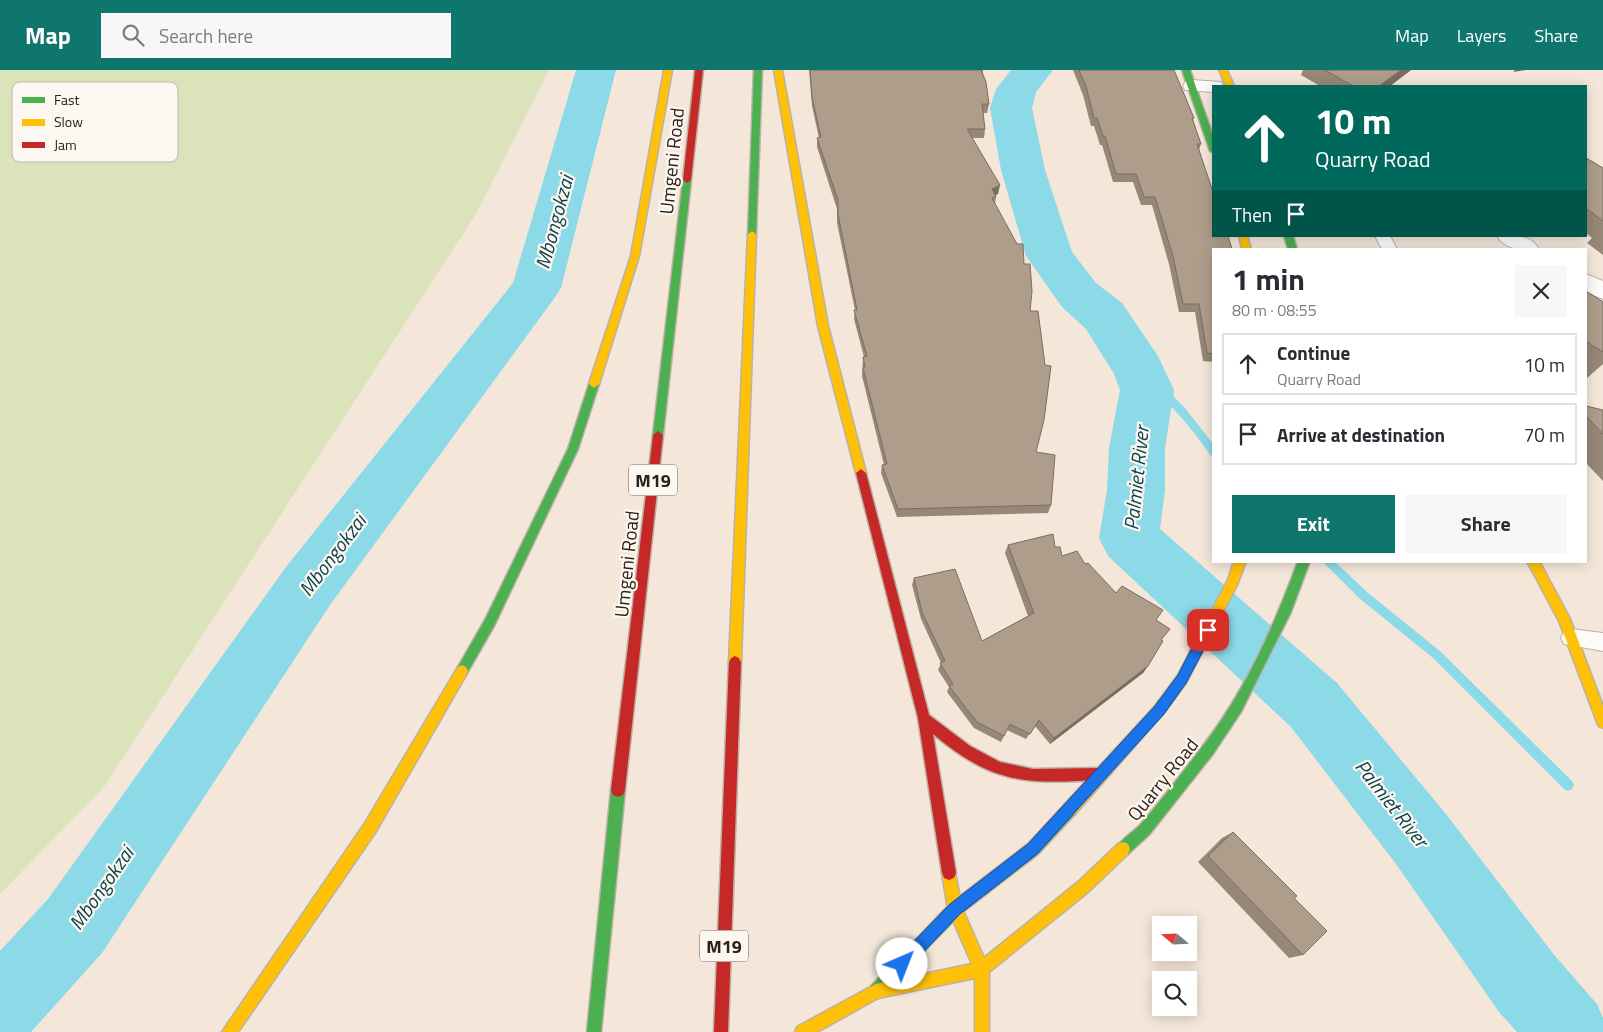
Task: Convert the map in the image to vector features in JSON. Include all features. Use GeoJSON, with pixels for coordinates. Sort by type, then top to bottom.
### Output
{"type":"FeatureCollection","features":[{"type":"Feature","properties":{"kind":"main road"},"geometry":{"type":"LineString","coordinates":[[229,1032],[370,828],[490,622],[573,449],[635,256],[668,70]]}},
{"type":"Feature","properties":{"kind":"main road","name":"Umgeni Road"},"geometry":{"type":"LineString","coordinates":[[594,1032],[607,890],[699,70]]}},
{"type":"Feature","properties":{"kind":"main road","name":"M19"},"geometry":{"type":"LineString","coordinates":[[721,1032],[758,70]]}},
{"type":"Feature","properties":{"kind":"main road"},"geometry":{"type":"LineString","coordinates":[[778,70],[823,326],[924,718],[955,909],[982,969],[982,1032]]}},
{"type":"Feature","properties":{"kind":"main road"},"geometry":{"type":"LineString","coordinates":[[1223,70],[1230,85]]}},
{"type":"Feature","properties":{"kind":"main road"},"geometry":{"type":"LineString","coordinates":[[1189,78],[1212,145]]}},
{"type":"Feature","properties":{"kind":"main road"},"geometry":{"type":"LineString","coordinates":[[876,992],[955,909],[1033,849],[1159,710],[1182,679],[1233,581],[1239,563]]}},
{"type":"Feature","properties":{"kind":"main road","name":"Quarry Road"},"geometry":{"type":"LineString","coordinates":[[982,969],[1083,887],[1144,830],[1208,750],[1237,708],[1285,612],[1303,563]]}},
{"type":"Feature","properties":{"kind":"main road"},"geometry":{"type":"LineString","coordinates":[[1534,563],[1547,583],[1571,638],[1603,722]]}},
{"type":"Feature","properties":{"kind":"main road"},"geometry":{"type":"LineString","coordinates":[[924,718],[962,750],[1001,770],[1039,776],[1100,774]]}},
{"type":"Feature","properties":{"kind":"main road"},"geometry":{"type":"LineString","coordinates":[[802,1032],[876,992],[982,969]]}},
{"type":"Feature","properties":{"kind":"street"},"geometry":{"type":"LineString","coordinates":[[1189,78],[1212,85]]}},
{"type":"Feature","properties":{"kind":"street"},"geometry":{"type":"LineString","coordinates":[[1510,237],[1526,248]]}},
{"type":"Feature","properties":{"kind":"street"},"geometry":{"type":"LineString","coordinates":[[1587,283],[1603,291]]}},
{"type":"Feature","properties":{"kind":"lane"},"geometry":{"type":"LineString","coordinates":[[1383,237],[1389,248]]}},
{"type":"Feature","properties":{"kind":"lane"},"geometry":{"type":"LineString","coordinates":[[1571,638],[1603,642]]}},
{"type":"Feature","properties":{"kind":"green space"},"geometry":{"type":"Polygon","coordinates":[[[0,70],[549,70],[476,214],[104,787],[0,894],[0,70]]]}},
{"type":"Feature","properties":{"kind":"building"},"geometry":{"type":"Polygon","coordinates":[[[810,70],[981,70],[986,82],[989,104],[982,104],[985,129],[967,129],[1000,185],[992,189],[996,197],[992,198],[1017,244],[1023,244],[1024,264],[1030,264],[1032,291],[1030,311],[1038,311],[1045,365],[1051,366],[1044,420],[1036,452],[1055,455],[1051,505],[898,509],[882,465],[887,464],[863,368],[865,367],[863,357],[867,356],[854,310],[857,310],[838,214],[838,200],[817,138],[821,137],[812,97],[810,70]]]}},
{"type":"Feature","properties":{"kind":"building"},"geometry":{"type":"Polygon","coordinates":[[[1079,70],[1174,70],[1194,118],[1192,118],[1201,144],[1197,144],[1212,189],[1212,237],[1228,237],[1232,248],[1212,248],[1212,354],[1207,353],[1199,304],[1183,304],[1173,256],[1155,197],[1144,197],[1136,174],[1116,174],[1105,136],[1103,136],[1097,118],[1094,118],[1086,86],[1079,70]]]}},
{"type":"Feature","properties":{"kind":"building"},"geometry":{"type":"Polygon","coordinates":[[[1325,70],[1401,70],[1380,85],[1351,85],[1325,70]]]}},
{"type":"Feature","properties":{"kind":"building"},"geometry":{"type":"Polygon","coordinates":[[[1587,159],[1603,168],[1603,221],[1587,209],[1587,159]]]}},
{"type":"Feature","properties":{"kind":"building"},"geometry":{"type":"Polygon","coordinates":[[[1587,292],[1603,302],[1603,352],[1587,342],[1587,292]]]}},
{"type":"Feature","properties":{"kind":"building"},"geometry":{"type":"Polygon","coordinates":[[[1587,406],[1603,410],[1603,434],[1587,417],[1587,406]]]}},
{"type":"Feature","properties":{"kind":"building"},"geometry":{"type":"Polygon","coordinates":[[[1053,534],[1055,547],[1060,547],[1062,556],[1077,551],[1085,564],[1088,563],[1116,593],[1122,586],[1163,610],[1156,620],[1170,629],[1161,640],[1163,641],[1148,666],[1054,738],[1039,720],[1030,734],[1010,724],[1004,736],[977,722],[949,686],[953,684],[940,663],[945,661],[922,612],[914,578],[955,569],[982,641],[1034,613],[1008,545],[1053,534]]]}},
{"type":"Feature","properties":{"kind":"building"},"geometry":{"type":"Polygon","coordinates":[[[1233,832],[1297,896],[1294,898],[1327,931],[1303,955],[1208,856],[1233,832]]]}},
{"type":"Feature","properties":{"kind":"waterway","name":"Mbongokzai"},"geometry":{"type":"LineString","coordinates":[[0,1008],[75,926],[308,586],[536,288],[596,70]]}},
{"type":"Feature","properties":{"kind":"waterway","name":"Palmiet River"},"geometry":{"type":"LineString","coordinates":[[1033,70],[1016,89],[1011,108],[1023,170],[1050,256],[1079,295],[1104,316],[1139,370],[1147,390],[1137,448],[1136,490],[1129,538],[1314,705],[1421,839],[1527,984],[1569,1032]]}},
{"type":"Feature","properties":{"kind":"waterway"},"geometry":{"type":"LineString","coordinates":[[1142,377],[1174,402],[1212,450]]}},
{"type":"Feature","properties":{"kind":"waterway"},"geometry":{"type":"LineString","coordinates":[[1329,563],[1363,595],[1437,655],[1568,785]]}},
{"type":"Feature","properties":{"kind":"traffic: fast"},"geometry":{"type":"LineString","coordinates":[[752,234],[758,70]]}},
{"type":"Feature","properties":{"kind":"traffic: fast"},"geometry":{"type":"LineString","coordinates":[[1186,70],[1212,145]]}},
{"type":"Feature","properties":{"kind":"traffic: fast"},"geometry":{"type":"LineString","coordinates":[[658,435],[687,180]]}},
{"type":"Feature","properties":{"kind":"traffic: fast"},"geometry":{"type":"LineString","coordinates":[[1288,237],[1293,248]]}},
{"type":"Feature","properties":{"kind":"traffic: fast"},"geometry":{"type":"LineString","coordinates":[[462,671],[490,622],[573,449],[594,384]]}},
{"type":"Feature","properties":{"kind":"traffic: fast"},"geometry":{"type":"LineString","coordinates":[[1123,849],[1144,830],[1208,750],[1237,708],[1285,612],[1303,563]]}},
{"type":"Feature","properties":{"kind":"traffic: fast"},"geometry":{"type":"LineString","coordinates":[[594,1032],[618,790]]}},
{"type":"Feature","properties":{"kind":"traffic: fast"},"geometry":{"type":"LineString","coordinates":[[876,991],[955,909],[1033,849],[1070,809]]}},
{"type":"Feature","properties":{"kind":"traffic: slow"},"geometry":{"type":"LineString","coordinates":[[594,384],[635,256],[668,70]]}},
{"type":"Feature","properties":{"kind":"traffic: slow"},"geometry":{"type":"LineString","coordinates":[[778,70],[823,326],[861,473]]}},
{"type":"Feature","properties":{"kind":"traffic: slow"},"geometry":{"type":"LineString","coordinates":[[1223,70],[1230,85]]}},
{"type":"Feature","properties":{"kind":"traffic: slow"},"geometry":{"type":"LineString","coordinates":[[735,662],[752,234]]}},
{"type":"Feature","properties":{"kind":"traffic: slow"},"geometry":{"type":"LineString","coordinates":[[1243,237],[1247,248]]}},
{"type":"Feature","properties":{"kind":"traffic: slow"},"geometry":{"type":"LineString","coordinates":[[1070,809],[1159,710],[1182,679],[1233,581],[1239,563]]}},
{"type":"Feature","properties":{"kind":"traffic: slow"},"geometry":{"type":"LineString","coordinates":[[1534,563],[1564,619],[1603,722]]}},
{"type":"Feature","properties":{"kind":"traffic: slow"},"geometry":{"type":"LineString","coordinates":[[229,1032],[370,828],[462,671]]}},
{"type":"Feature","properties":{"kind":"traffic: slow"},"geometry":{"type":"LineString","coordinates":[[802,1032],[876,991],[982,969],[1083,887],[1123,849]]}},
{"type":"Feature","properties":{"kind":"traffic: slow"},"geometry":{"type":"LineString","coordinates":[[949,873],[955,909],[982,969],[982,1032]]}},
{"type":"Feature","properties":{"kind":"traffic: jam"},"geometry":{"type":"LineString","coordinates":[[687,180],[699,70]]}},
{"type":"Feature","properties":{"kind":"traffic: jam"},"geometry":{"type":"LineString","coordinates":[[618,790],[658,435]]}},
{"type":"Feature","properties":{"kind":"traffic: jam"},"geometry":{"type":"LineString","coordinates":[[861,473],[924,718],[949,873]]}},
{"type":"Feature","properties":{"kind":"traffic: jam"},"geometry":{"type":"LineString","coordinates":[[721,1032],[735,662]]}},
{"type":"Feature","properties":{"kind":"traffic: jam"},"geometry":{"type":"LineString","coordinates":[[924,718],[965,751],[1000,769],[1033,775],[1100,774]]}},
{"type":"Feature","properties":{"kind":"route"},"geometry":{"type":"LineString","coordinates":[[902,964],[955,909],[1033,849],[1159,710],[1182,679],[1208,630]]}}]}
